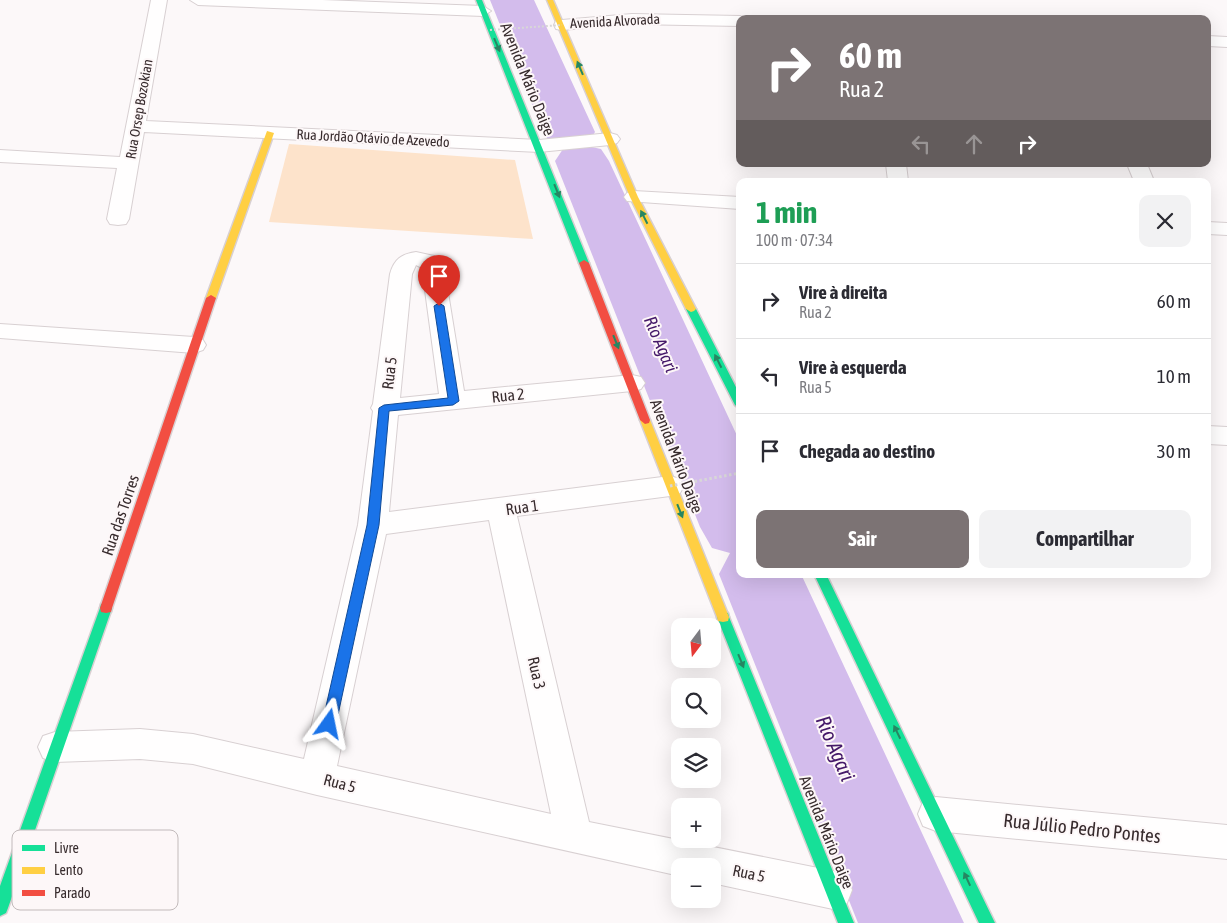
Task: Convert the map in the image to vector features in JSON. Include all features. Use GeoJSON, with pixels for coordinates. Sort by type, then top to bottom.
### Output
{"type":"FeatureCollection","features":[{"type":"Feature","properties":{"kind":"street","name":"Rua Orsep Bozokian"},"geometry":{"type":"LineString","coordinates":[[118,219],[159,0]]}},
{"type":"Feature","properties":{"kind":"street"},"geometry":{"type":"LineString","coordinates":[[198,0],[481,6]]}},
{"type":"Feature","properties":{"kind":"street"},"geometry":{"type":"LineString","coordinates":[[550,0],[562,24],[634,197],[736,394]]}},
{"type":"Feature","properties":{"kind":"street","name":"Avenida Mário Daige"},"geometry":{"type":"LineString","coordinates":[[481,6],[539,146],[632,382],[670,486],[846,923]]}},
{"type":"Feature","properties":{"kind":"street","name":"Avenida Alvorada"},"geometry":{"type":"LineString","coordinates":[[562,24],[632,18],[736,22]]}},
{"type":"Feature","properties":{"kind":"street"},"geometry":{"type":"LineString","coordinates":[[1211,42],[1227,42]]}},
{"type":"Feature","properties":{"kind":"street","name":"Rua Jordão Otávio de Azevedo"},"geometry":{"type":"LineString","coordinates":[[136,126],[539,146],[610,139]]}},
{"type":"Feature","properties":{"kind":"street","name":"Rua das Torres"},"geometry":{"type":"LineString","coordinates":[[27,830],[55,747],[82,678],[194,345],[270,133]]}},
{"type":"Feature","properties":{"kind":"street"},"geometry":{"type":"LineString","coordinates":[[0,156],[129,163]]}},
{"type":"Feature","properties":{"kind":"street"},"geometry":{"type":"LineString","coordinates":[[634,197],[736,202]]}},
{"type":"Feature","properties":{"kind":"street"},"geometry":{"type":"LineString","coordinates":[[1211,228],[1227,229]]}},
{"type":"Feature","properties":{"kind":"street","name":"Rua 5"},"geometry":{"type":"LineString","coordinates":[[453,401],[433,268],[427,260],[414,258],[405,263],[401,274],[384,408],[373,525],[317,779],[574,836],[833,890]]}},
{"type":"Feature","properties":{"kind":"street"},"geometry":{"type":"LineString","coordinates":[[0,331],[194,345]]}},
{"type":"Feature","properties":{"kind":"street","name":"Rua 2"},"geometry":{"type":"LineString","coordinates":[[384,408],[632,382]]}},
{"type":"Feature","properties":{"kind":"street"},"geometry":{"type":"LineString","coordinates":[[1211,435],[1227,436]]}},
{"type":"Feature","properties":{"kind":"street","name":"Rua 1"},"geometry":{"type":"LineString","coordinates":[[373,525],[500,510],[670,486]]}},
{"type":"Feature","properties":{"kind":"street","name":"Rua 3"},"geometry":{"type":"LineString","coordinates":[[500,510],[574,836]]}},
{"type":"Feature","properties":{"kind":"street"},"geometry":{"type":"LineString","coordinates":[[822,578],[988,923]]}},
{"type":"Feature","properties":{"kind":"street"},"geometry":{"type":"LineString","coordinates":[[55,747],[140,744],[193,749],[317,779]]}},
{"type":"Feature","properties":{"kind":"street","name":"Rua Júlio Pedro Pontes"},"geometry":{"type":"LineString","coordinates":[[936,814],[1227,842]]}},
{"type":"Feature","properties":{"kind":"street","name":"Rua das Torres"},"geometry":{"type":"LineString","coordinates":[[0,908],[12,873]]}},
{"type":"Feature","properties":{"kind":"path","name":"Avenida Alvorada"},"geometry":{"type":"LineString","coordinates":[[490,30],[562,24]]}},
{"type":"Feature","properties":{"kind":"path"},"geometry":{"type":"LineString","coordinates":[[670,486],[736,474]]}},
{"type":"Feature","properties":{"kind":"shaded area"},"geometry":{"type":"Polygon","coordinates":[[[289,144],[515,160],[533,239],[269,222],[289,144]]]}},
{"type":"Feature","properties":{"kind":"waterway","name":"Rio Agari"},"geometry":{"type":"LineString","coordinates":[[512,0],[569,132]]}},
{"type":"Feature","properties":{"kind":"waterway","name":"Rio Agari"},"geometry":{"type":"LineString","coordinates":[[582,161],[736,518]]}},
{"type":"Feature","properties":{"kind":"waterway","name":"Rio Agari"},"geometry":{"type":"LineString","coordinates":[[762,578],[911,923]]}},
{"type":"Feature","properties":{"kind":"traffic: fast"},"geometry":{"type":"LineString","coordinates":[[479,0],[584,263]]}},
{"type":"Feature","properties":{"kind":"traffic: fast"},"geometry":{"type":"LineString","coordinates":[[691,309],[736,397]]}},
{"type":"Feature","properties":{"kind":"traffic: fast"},"geometry":{"type":"LineString","coordinates":[[822,578],[987,923]]}},
{"type":"Feature","properties":{"kind":"traffic: fast"},"geometry":{"type":"LineString","coordinates":[[28,830],[106,608]]}},
{"type":"Feature","properties":{"kind":"traffic: fast"},"geometry":{"type":"LineString","coordinates":[[723,617],[846,923]]}},
{"type":"Feature","properties":{"kind":"traffic: fast"},"geometry":{"type":"LineString","coordinates":[[0,908],[12,874]]}},
{"type":"Feature","properties":{"kind":"traffic: slow"},"geometry":{"type":"LineString","coordinates":[[550,0],[634,197],[691,309]]}},
{"type":"Feature","properties":{"kind":"traffic: slow"},"geometry":{"type":"LineString","coordinates":[[211,298],[270,133]]}},
{"type":"Feature","properties":{"kind":"traffic: slow"},"geometry":{"type":"LineString","coordinates":[[645,420],[723,617]]}},
{"type":"Feature","properties":{"kind":"traffic: jam"},"geometry":{"type":"LineString","coordinates":[[584,263],[645,420]]}},
{"type":"Feature","properties":{"kind":"traffic: jam"},"geometry":{"type":"LineString","coordinates":[[106,608],[211,298]]}},
{"type":"Feature","properties":{"kind":"route"},"geometry":{"type":"LineString","coordinates":[[329,724],[373,525],[384,408],[453,401],[439,306]]}}]}
